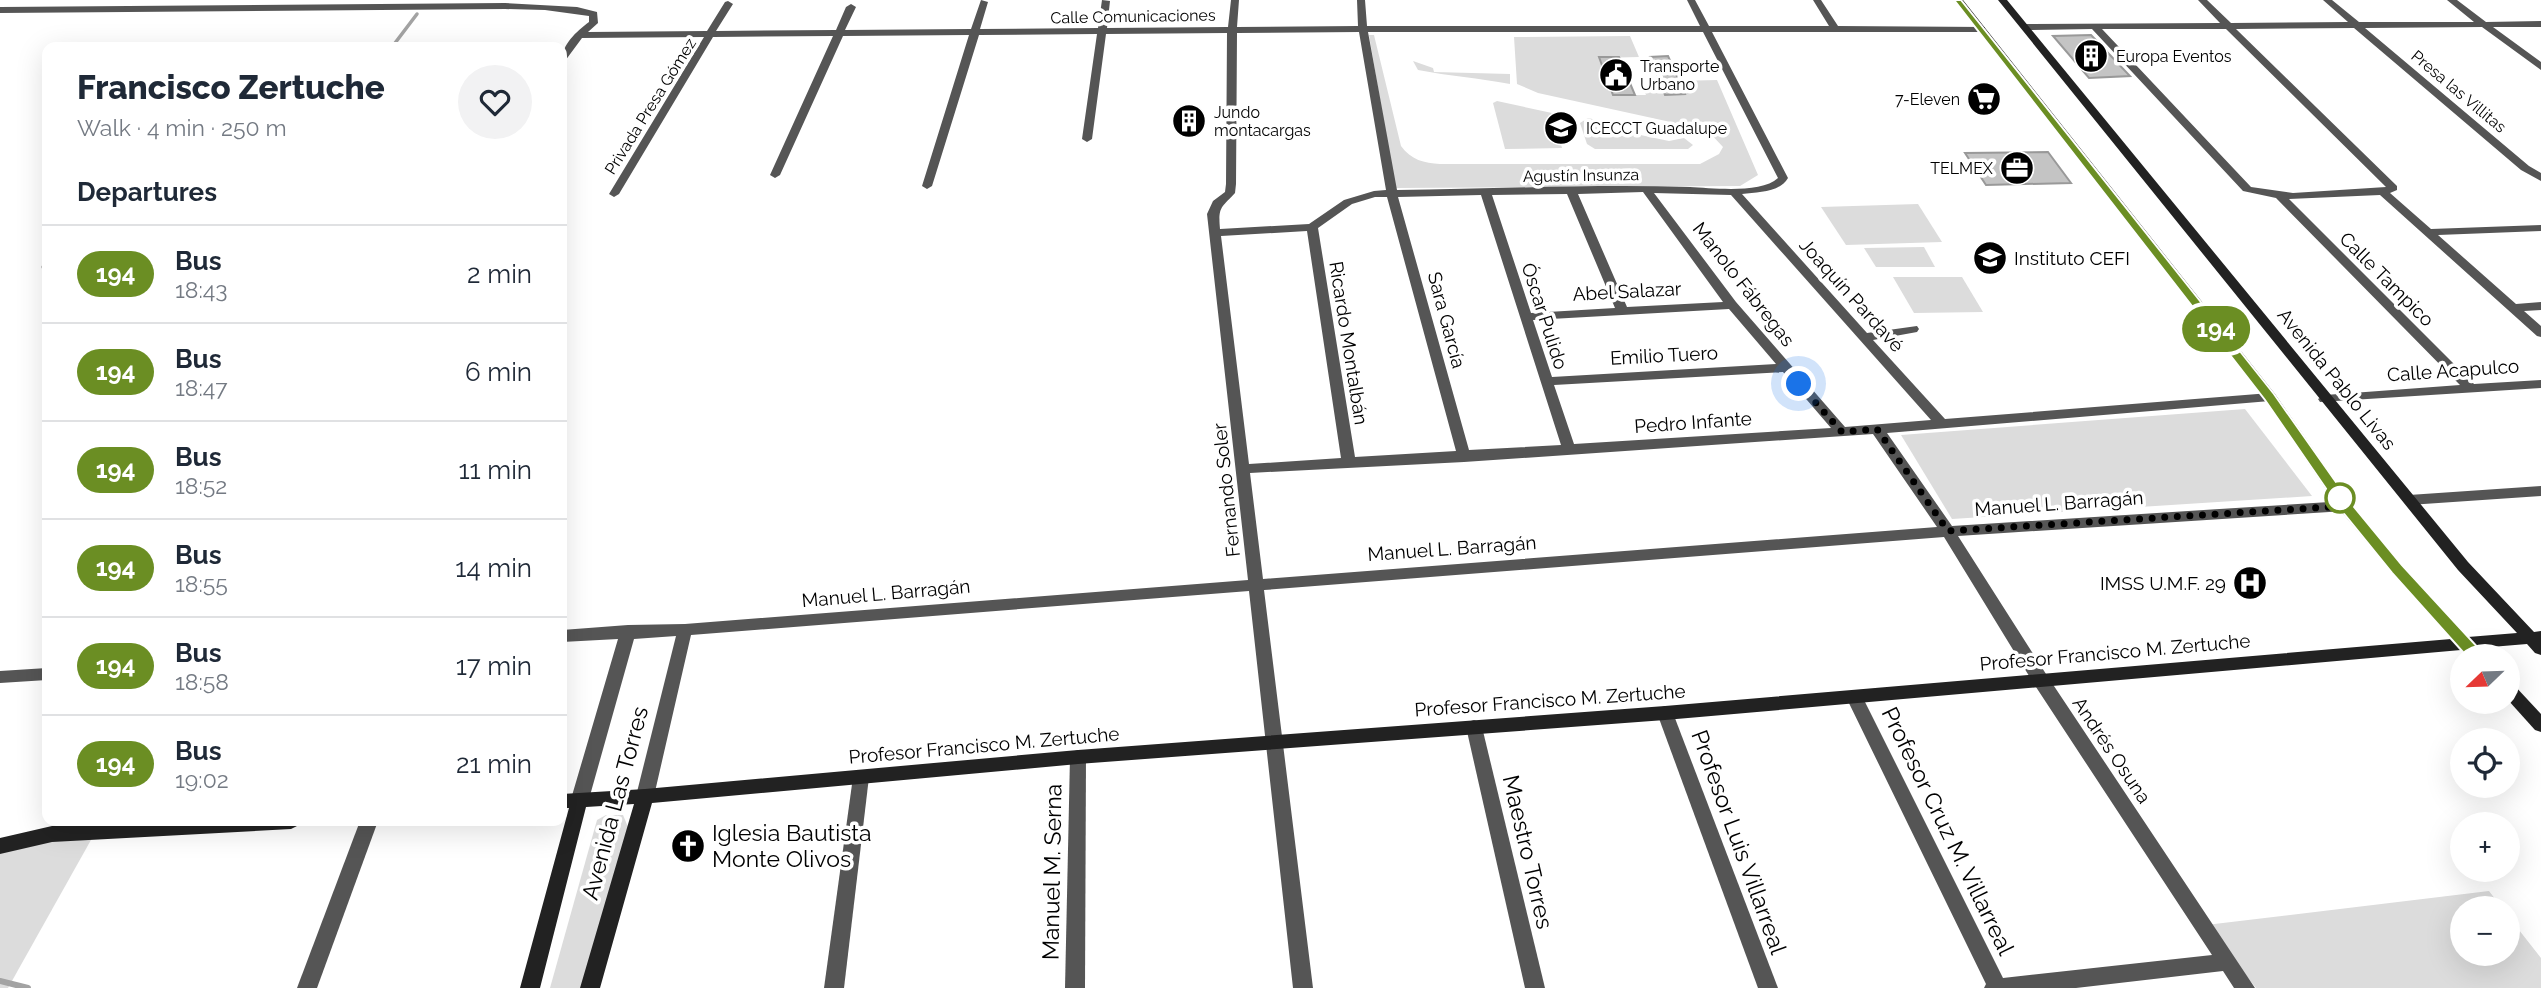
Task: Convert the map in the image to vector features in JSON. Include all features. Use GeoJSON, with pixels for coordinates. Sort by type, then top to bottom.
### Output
{"type":"FeatureCollection","features":[{"type":"Feature","properties":{"kind":"main road"},"geometry":{"type":"LineString","coordinates":[[1958,0],[2270,397],[2345,506],[2397,569],[2466,644]]}},
{"type":"Feature","properties":{"kind":"main road","name":"Avenida Pablo Livas"},"geometry":{"type":"LineString","coordinates":[[2002,0],[2463,566],[2538,641]]}},
{"type":"Feature","properties":{"kind":"main road","name":"Profesor Francisco M. Zertuche"},"geometry":{"type":"LineString","coordinates":[[2516,644],[2538,641]]}},
{"type":"Feature","properties":{"kind":"main road","name":"Profesor Francisco M. Zertuche"},"geometry":{"type":"LineString","coordinates":[[571,800],[645,796],[1274,741],[1665,713],[2040,679],[2450,651]]}},
{"type":"Feature","properties":{"kind":"main road"},"geometry":{"type":"LineString","coordinates":[[2520,703],[2541,726]]}},
{"type":"Feature","properties":{"kind":"main road","name":"Avenida Las Torres"},"geometry":{"type":"LineString","coordinates":[[590,988],[645,796]]}},
{"type":"Feature","properties":{"kind":"main road","name":"Avenida Las Torres"},"geometry":{"type":"LineString","coordinates":[[567,818],[571,800]]}},
{"type":"Feature","properties":{"kind":"main road"},"geometry":{"type":"LineString","coordinates":[[0,846],[52,834],[199,826]]}},
{"type":"Feature","properties":{"kind":"main road","name":"Avenida Las Torres"},"geometry":{"type":"LineString","coordinates":[[530,988],[565,826]]}},
{"type":"Feature","properties":{"kind":"street"},"geometry":{"type":"LineString","coordinates":[[29,10],[43,0]]}},
{"type":"Feature","properties":{"kind":"street"},"geometry":{"type":"LineString","coordinates":[[122,10],[134,0]]}},
{"type":"Feature","properties":{"kind":"street"},"geometry":{"type":"LineString","coordinates":[[215,9],[226,0]]}},
{"type":"Feature","properties":{"kind":"street"},"geometry":{"type":"LineString","coordinates":[[307,8],[316,0]]}},
{"type":"Feature","properties":{"kind":"street","name":"Fernando Soler"},"geometry":{"type":"LineString","coordinates":[[1235,0],[1232,31],[1231,184],[1230,193],[1214,208],[1303,988]]}},
{"type":"Feature","properties":{"kind":"street","name":"Sara García"},"geometry":{"type":"LineString","coordinates":[[1361,0],[1363,29],[1392,194],[1464,457]]}},
{"type":"Feature","properties":{"kind":"street"},"geometry":{"type":"LineString","coordinates":[[1691,0],[1706,29]]}},
{"type":"Feature","properties":{"kind":"street"},"geometry":{"type":"LineString","coordinates":[[1817,0],[1835,28]]}},
{"type":"Feature","properties":{"kind":"street"},"geometry":{"type":"LineString","coordinates":[[2202,0],[2429,232],[2541,333]]}},
{"type":"Feature","properties":{"kind":"street","name":"Presa las Villitas"},"geometry":{"type":"LineString","coordinates":[[2327,0],[2525,168],[2541,178]]}},
{"type":"Feature","properties":{"kind":"street"},"geometry":{"type":"LineString","coordinates":[[2451,0],[2541,67]]}},
{"type":"Feature","properties":{"kind":"street"},"geometry":{"type":"LineString","coordinates":[[1087,139],[1106,1]]}},
{"type":"Feature","properties":{"kind":"street"},"geometry":{"type":"LineString","coordinates":[[0,10],[307,8],[472,2],[524,3],[589,11],[594,14],[593,23],[579,35],[567,52]]}},
{"type":"Feature","properties":{"kind":"street"},"geometry":{"type":"LineString","coordinates":[[927,186],[984,2]]}},
{"type":"Feature","properties":{"kind":"street","name":"Privada Presa Gómez"},"geometry":{"type":"LineString","coordinates":[[614,194],[712,35],[728,4]]}},
{"type":"Feature","properties":{"kind":"street"},"geometry":{"type":"LineString","coordinates":[[775,175],[851,7]]}},
{"type":"Feature","properties":{"kind":"street"},"geometry":{"type":"LineString","coordinates":[[2026,27],[2541,24]]}},
{"type":"Feature","properties":{"kind":"street"},"geometry":{"type":"LineString","coordinates":[[2094,26],[2247,189],[2262,194],[2279,195],[2388,190]]}},
{"type":"Feature","properties":{"kind":"street","name":"Calle Comunicaciones"},"geometry":{"type":"LineString","coordinates":[[579,35],[1363,29],[1982,29]]}},
{"type":"Feature","properties":{"kind":"street","name":"Agustín Insunza"},"geometry":{"type":"LineString","coordinates":[[1217,233],[1312,227],[1356,199],[1392,194],[1646,190],[1734,192],[1774,187],[1783,178],[1706,29]]}},
{"type":"Feature","properties":{"kind":"street","name":"Manolo Fábregas"},"geometry":{"type":"LineString","coordinates":[[1646,190],[1732,305],[1842,432]]}},
{"type":"Feature","properties":{"kind":"street"},"geometry":{"type":"LineString","coordinates":[[1571,191],[1622,311]]}},
{"type":"Feature","properties":{"kind":"street","name":"Joaquín Pardavé"},"geometry":{"type":"LineString","coordinates":[[1734,192],[1942,424]]}},
{"type":"Feature","properties":{"kind":"street","name":"Óscar Pulido"},"geometry":{"type":"LineString","coordinates":[[1486,193],[1569,450]]}},
{"type":"Feature","properties":{"kind":"street","name":"Calle Tampico"},"geometry":{"type":"LineString","coordinates":[[2279,195],[2470,388]]}},
{"type":"Feature","properties":{"kind":"street","name":"Ricardo Montalbán"},"geometry":{"type":"LineString","coordinates":[[1312,227],[1349,464]]}},
{"type":"Feature","properties":{"kind":"street"},"geometry":{"type":"LineString","coordinates":[[2429,232],[2541,228]]}},
{"type":"Feature","properties":{"kind":"street","name":"Abel Salazar"},"geometry":{"type":"LineString","coordinates":[[1525,317],[1732,305]]}},
{"type":"Feature","properties":{"kind":"street"},"geometry":{"type":"LineString","coordinates":[[2514,308],[2541,306]]}},
{"type":"Feature","properties":{"kind":"street"},"geometry":{"type":"LineString","coordinates":[[1865,337],[1913,329]]}},
{"type":"Feature","properties":{"kind":"street","name":"Emilio Tuero"},"geometry":{"type":"LineString","coordinates":[[1546,381],[1785,368]]}},
{"type":"Feature","properties":{"kind":"street","name":"Calle Acapulco"},"geometry":{"type":"LineString","coordinates":[[2325,399],[2541,384]]}},
{"type":"Feature","properties":{"kind":"street","name":"Pedro Infante"},"geometry":{"type":"LineString","coordinates":[[1244,469],[1842,432],[2270,397]]}},
{"type":"Feature","properties":{"kind":"street","name":"Andrés Osuna"},"geometry":{"type":"LineString","coordinates":[[1877,429],[1948,531],[2040,679],[2245,988]]}},
{"type":"Feature","properties":{"kind":"street"},"geometry":{"type":"LineString","coordinates":[[2410,500],[2541,491]]}},
{"type":"Feature","properties":{"kind":"street","name":"Manuel L. Barragán"},"geometry":{"type":"LineString","coordinates":[[567,636],[685,630],[1948,531],[2345,506]]}},
{"type":"Feature","properties":{"kind":"street","name":"Avenida Las Torres"},"geometry":{"type":"LineString","coordinates":[[645,796],[685,630]]}},
{"type":"Feature","properties":{"kind":"street","name":"Avenida Las Torres"},"geometry":{"type":"LineString","coordinates":[[571,800],[628,631]]}},
{"type":"Feature","properties":{"kind":"street"},"geometry":{"type":"LineString","coordinates":[[0,677],[42,674]]}},
{"type":"Feature","properties":{"kind":"street","name":"Profesor Cruz M. Villarreal"},"geometry":{"type":"LineString","coordinates":[[1854,697],[1996,988]]}},
{"type":"Feature","properties":{"kind":"street","name":"Profesor Luis Villarreal"},"geometry":{"type":"LineString","coordinates":[[1665,713],[1768,988]]}},
{"type":"Feature","properties":{"kind":"street","name":"Maestro Torres"},"geometry":{"type":"LineString","coordinates":[[1474,727],[1535,988]]}},
{"type":"Feature","properties":{"kind":"street","name":"Manuel M. Serna"},"geometry":{"type":"LineString","coordinates":[[1075,988],[1078,757]]}},
{"type":"Feature","properties":{"kind":"street"},"geometry":{"type":"LineString","coordinates":[[834,988],[861,777]]}},
{"type":"Feature","properties":{"kind":"street"},"geometry":{"type":"LineString","coordinates":[[307,988],[367,826]]}},
{"type":"Feature","properties":{"kind":"street"},"geometry":{"type":"LineString","coordinates":[[1996,988],[2228,962]]}},
{"type":"Feature","properties":{"kind":"shaded area"},"geometry":{"type":"Polygon","coordinates":[[[1369,35],[1374,35],[1401,146],[1418,160],[1440,164],[1700,164],[1719,154],[1723,147],[1707,130],[1538,93],[1517,84],[1514,37],[1630,36],[1639,57],[1599,58],[1613,95],[1646,95],[1642,86],[1662,87],[1679,81],[1717,80],[1758,175],[1740,186],[1395,188],[1369,35]]]}},
{"type":"Feature","properties":{"kind":"shaded area"},"geometry":{"type":"Polygon","coordinates":[[[1413,61],[1433,68],[1434,72],[1510,74],[1510,84],[1418,70],[1413,61]]]}},
{"type":"Feature","properties":{"kind":"shaded area"},"geometry":{"type":"Polygon","coordinates":[[[1497,101],[1552,113],[1562,148],[1505,149],[1493,103],[1497,101]]]}},
{"type":"Feature","properties":{"kind":"shaded area"},"geometry":{"type":"Polygon","coordinates":[[[1588,118],[1601,121],[1612,129],[1669,141],[1684,138],[1693,145],[1688,149],[1595,149],[1587,144],[1580,123],[1588,118]]]}},
{"type":"Feature","properties":{"kind":"shaded area"},"geometry":{"type":"Polygon","coordinates":[[[1918,204],[1942,242],[1846,245],[1821,207],[1918,204]]]}},
{"type":"Feature","properties":{"kind":"shaded area"},"geometry":{"type":"Polygon","coordinates":[[[1924,247],[1935,267],[1876,267],[1864,248],[1924,247]]]}},
{"type":"Feature","properties":{"kind":"shaded area"},"geometry":{"type":"Polygon","coordinates":[[[1893,277],[1962,277],[1983,312],[1914,313],[1893,277]]]}},
{"type":"Feature","properties":{"kind":"shaded area"},"geometry":{"type":"Polygon","coordinates":[[[2245,409],[2312,496],[1952,519],[1901,435],[2245,409]]]}},
{"type":"Feature","properties":{"kind":"shaded area"},"geometry":{"type":"Polygon","coordinates":[[[606,815],[623,815],[628,827],[583,988],[550,988],[597,820],[606,815]]]}},
{"type":"Feature","properties":{"kind":"shaded area"},"geometry":{"type":"Polygon","coordinates":[[[96,831],[8,988],[0,988],[0,848],[96,831]]]}},
{"type":"Feature","properties":{"kind":"shaded area"},"geometry":{"type":"Polygon","coordinates":[[[2489,891],[2493,896],[2450,896],[2450,966],[2520,966],[2520,931],[2541,958],[2541,988],[2256,988],[2206,925],[2489,891]]]}},
{"type":"Feature","properties":{"kind":"building","name":"Europa Eventos"},"geometry":{"type":"Polygon","coordinates":[[[2091,35],[2130,76],[2089,78],[2053,36],[2091,35]]]}},
{"type":"Feature","properties":{"kind":"building"},"geometry":{"type":"Polygon","coordinates":[[[1668,56],[1685,94],[1665,95],[1650,57],[1668,56]]]}},
{"type":"Feature","properties":{"kind":"building"},"geometry":{"type":"Polygon","coordinates":[[[1599,57],[1619,57],[1635,95],[1613,95],[1599,57]]]}},
{"type":"Feature","properties":{"kind":"building","name":"TELMEX"},"geometry":{"type":"Polygon","coordinates":[[[2048,152],[2071,183],[1986,185],[1965,153],[2048,152]]]}},
{"type":"Feature","properties":{"kind":"waterway"},"geometry":{"type":"LineString","coordinates":[[396,42],[417,14]]}},
{"type":"Feature","properties":{"kind":"waterway"},"geometry":{"type":"LineString","coordinates":[[0,981],[28,988]]}},
{"type":"Feature","properties":{"kind":"bus line","name":"194"},"geometry":{"type":"LineString","coordinates":[[1958,0],[2270,397],[2345,506],[2397,569],[2465,644]]}},
{"type":"Feature","properties":{"kind":"place","name":"Europa Eventos"},"geometry":{"type":"Point","coordinates":[2091,56]}},
{"type":"Feature","properties":{"kind":"place","name":"Transporte Urbano"},"geometry":{"type":"Point","coordinates":[1616,75]}},
{"type":"Feature","properties":{"kind":"place","name":"7-Eleven"},"geometry":{"type":"Point","coordinates":[1984,99]}},
{"type":"Feature","properties":{"kind":"place","name":"Jundo montacargas"},"geometry":{"type":"Point","coordinates":[1189,121]}},
{"type":"Feature","properties":{"kind":"place","name":"ICECCT Guadalupe"},"geometry":{"type":"Point","coordinates":[1561,128]}},
{"type":"Feature","properties":{"kind":"place","name":"TELMEX"},"geometry":{"type":"Point","coordinates":[2017,168]}},
{"type":"Feature","properties":{"kind":"place","name":"Instituto CEFI"},"geometry":{"type":"Point","coordinates":[1990,258]}},
{"type":"Feature","properties":{"kind":"place","name":"IMSS U.M.F. 29"},"geometry":{"type":"Point","coordinates":[2250,583]}},
{"type":"Feature","properties":{"kind":"place","name":"Iglesia Bautista Monte Olivos"},"geometry":{"type":"Point","coordinates":[688,846]}},
{"type":"Feature","properties":{"kind":"route"},"geometry":{"type":"LineString","coordinates":[[1799,384],[1842,432],[1877,429],[1948,531],[2345,506],[2340,498]]}}]}
